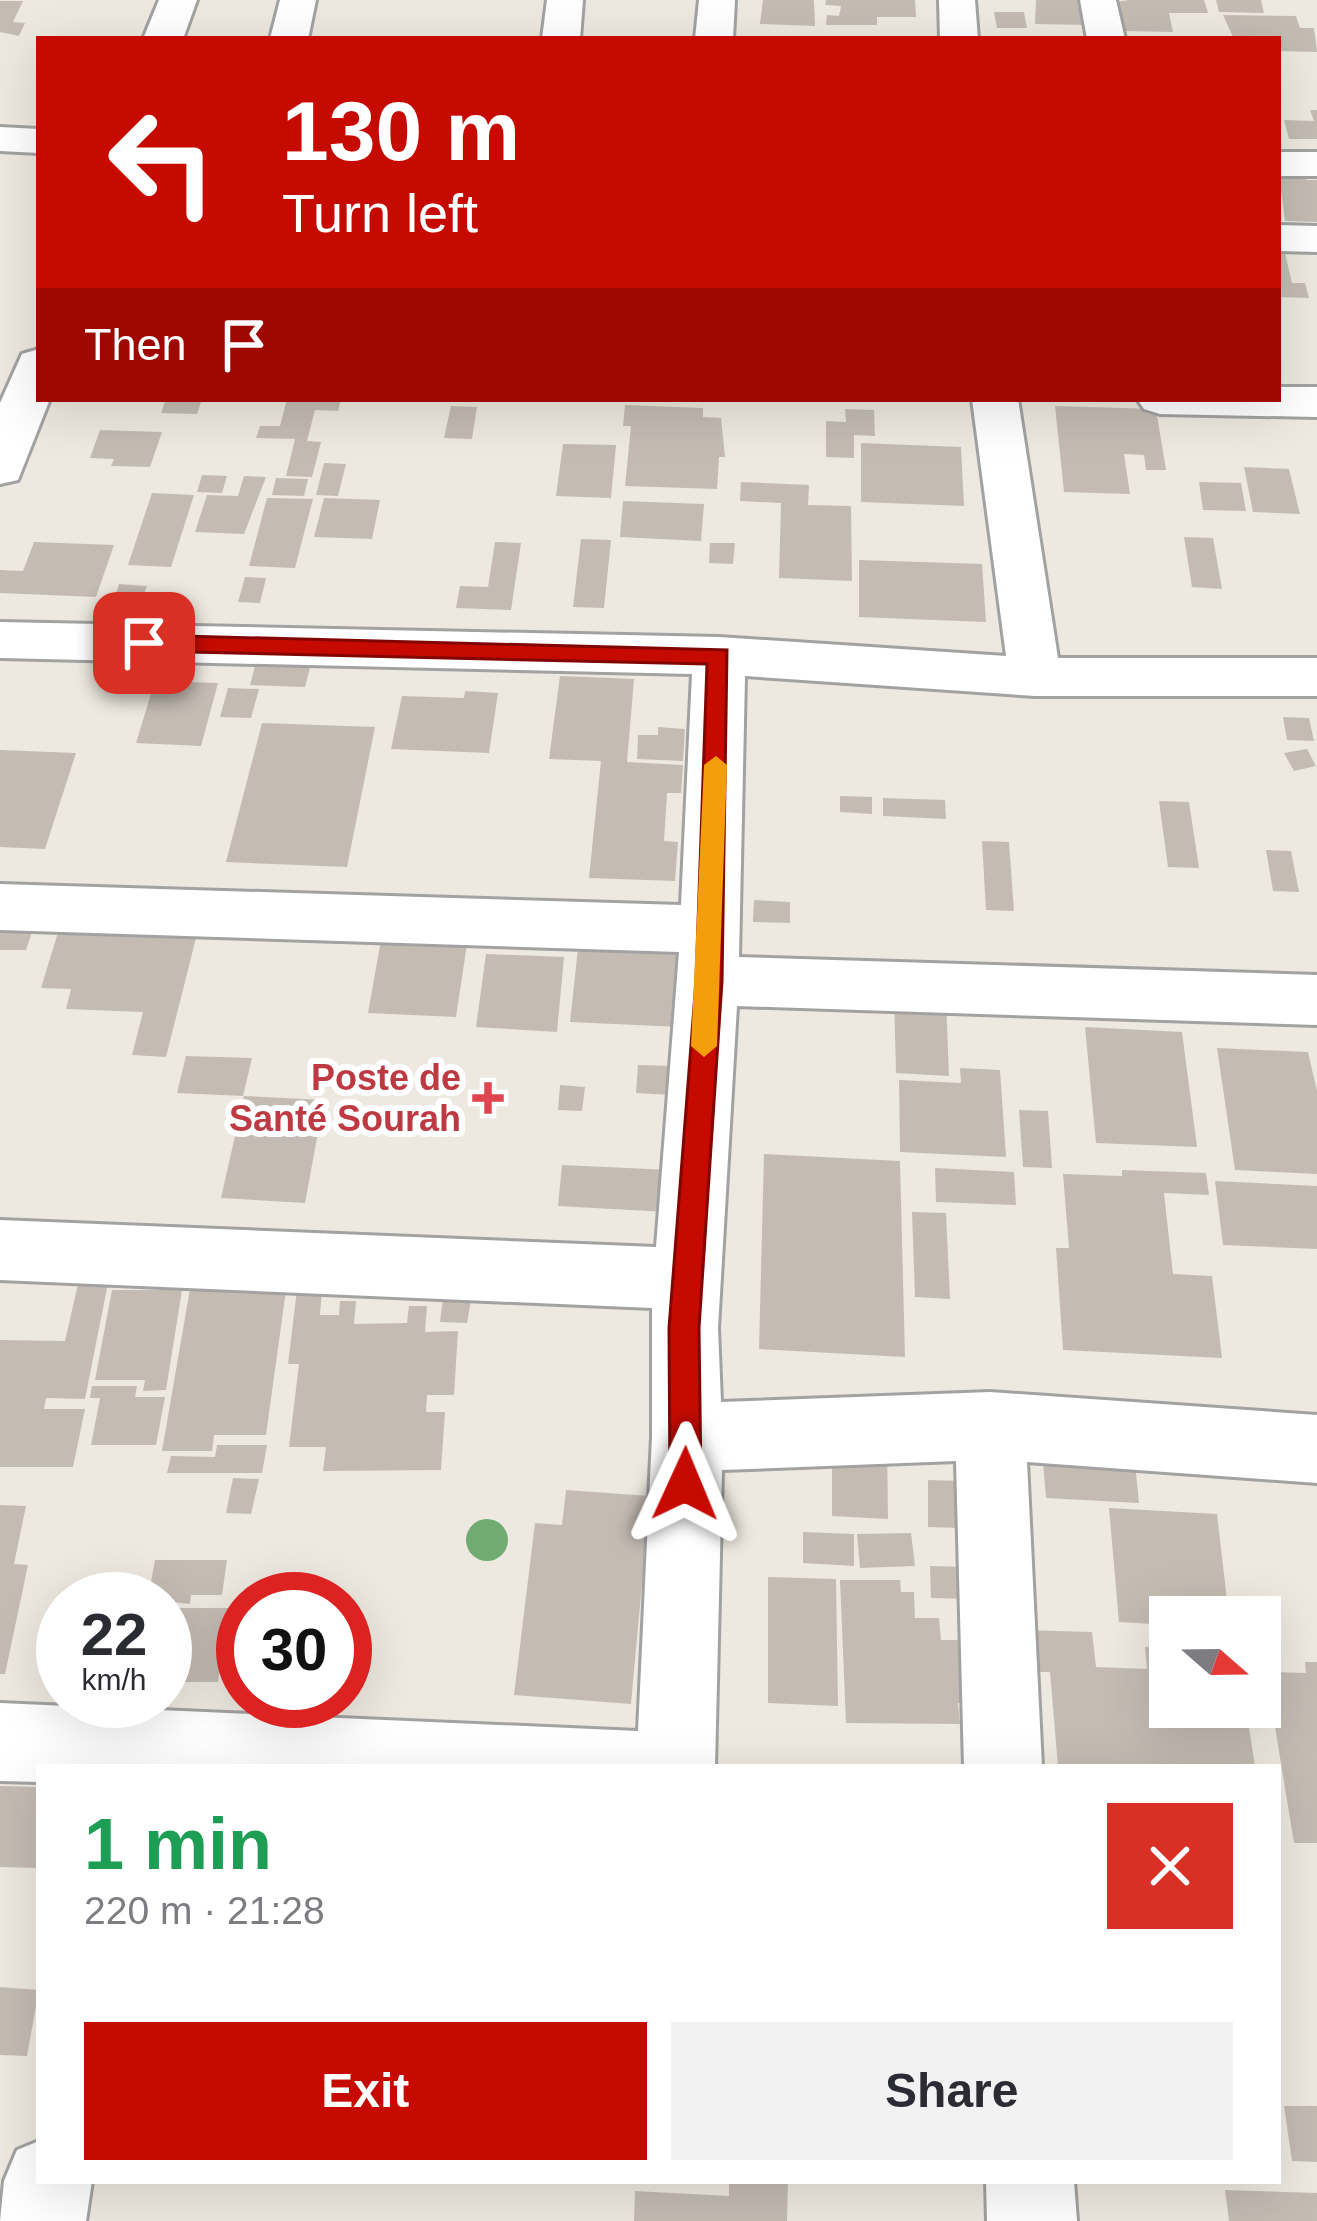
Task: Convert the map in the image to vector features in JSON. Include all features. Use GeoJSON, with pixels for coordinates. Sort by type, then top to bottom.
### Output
{"type":"FeatureCollection","features":[{"type":"Feature","properties":{"kind":"street"},"geometry":{"type":"LineString","coordinates":[[164,36],[178,0]]}},
{"type":"Feature","properties":{"kind":"street"},"geometry":{"type":"LineString","coordinates":[[290,36],[298,0]]}},
{"type":"Feature","properties":{"kind":"street"},"geometry":{"type":"LineString","coordinates":[[561,36],[566,0]]}},
{"type":"Feature","properties":{"kind":"street"},"geometry":{"type":"LineString","coordinates":[[714,36],[717,0]]}},
{"type":"Feature","properties":{"kind":"street"},"geometry":{"type":"LineString","coordinates":[[957,0],[958,36]]}},
{"type":"Feature","properties":{"kind":"street"},"geometry":{"type":"LineString","coordinates":[[1098,0],[1105,36]]}},
{"type":"Feature","properties":{"kind":"street"},"geometry":{"type":"LineString","coordinates":[[0,140],[36,141]]}},
{"type":"Feature","properties":{"kind":"street"},"geometry":{"type":"LineString","coordinates":[[1281,164],[1317,164]]}},
{"type":"Feature","properties":{"kind":"street"},"geometry":{"type":"LineString","coordinates":[[1281,238],[1317,239]]}},
{"type":"Feature","properties":{"kind":"street"},"geometry":{"type":"LineString","coordinates":[[0,468],[36,375]]}},
{"type":"Feature","properties":{"kind":"street"},"geometry":{"type":"LineString","coordinates":[[1281,401],[1317,402]]}},
{"type":"Feature","properties":{"kind":"street"},"geometry":{"type":"LineString","coordinates":[[995,402],[1035,677]]}},
{"type":"Feature","properties":{"kind":"street"},"geometry":{"type":"LineString","coordinates":[[0,640],[719,656],[1035,677],[1317,677]]}},
{"type":"Feature","properties":{"kind":"street"},"geometry":{"type":"LineString","coordinates":[[676,1764],[688,1279],[710,955],[719,656]]}},
{"type":"Feature","properties":{"kind":"street"},"geometry":{"type":"LineString","coordinates":[[0,907],[1317,1000]]}},
{"type":"Feature","properties":{"kind":"street"},"geometry":{"type":"LineString","coordinates":[[0,1250],[688,1279]]}},
{"type":"Feature","properties":{"kind":"street"},"geometry":{"type":"LineString","coordinates":[[687,1437],[990,1426],[1317,1449]]}},
{"type":"Feature","properties":{"kind":"street"},"geometry":{"type":"LineString","coordinates":[[990,1426],[1003,1764]]}},
{"type":"Feature","properties":{"kind":"street"},"geometry":{"type":"LineString","coordinates":[[0,1742],[126,1757],[480,1764]]}},
{"type":"Feature","properties":{"kind":"street"},"geometry":{"type":"LineString","coordinates":[[41,2221],[47,2184]]}},
{"type":"Feature","properties":{"kind":"street"},"geometry":{"type":"LineString","coordinates":[[1030,2184],[1032,2221]]}},
{"type":"Feature","properties":{"kind":"building"},"geometry":{"type":"Polygon","coordinates":[[[763,0],[814,0],[815,26],[760,24],[763,0]]]}},
{"type":"Feature","properties":{"kind":"building"},"geometry":{"type":"Polygon","coordinates":[[[826,0],[915,0],[916,17],[877,17],[877,25],[826,25],[827,15],[839,16],[841,6],[825,5],[826,0]]]}},
{"type":"Feature","properties":{"kind":"building"},"geometry":{"type":"Polygon","coordinates":[[[1036,0],[1082,0],[1087,25],[1035,24],[1036,0]]]}},
{"type":"Feature","properties":{"kind":"building"},"geometry":{"type":"Polygon","coordinates":[[[1204,0],[1208,13],[1169,13],[1173,32],[1122,31],[1116,2],[1204,0]]]}},
{"type":"Feature","properties":{"kind":"building"},"geometry":{"type":"Polygon","coordinates":[[[1216,0],[1261,0],[1264,13],[1219,12],[1216,0]]]}},
{"type":"Feature","properties":{"kind":"building"},"geometry":{"type":"Polygon","coordinates":[[[0,1],[23,1],[13,22],[25,23],[19,36],[0,32],[0,1]]]}},
{"type":"Feature","properties":{"kind":"building"},"geometry":{"type":"Polygon","coordinates":[[[994,12],[1024,12],[1027,28],[997,28],[994,12]]]}},
{"type":"Feature","properties":{"kind":"building"},"geometry":{"type":"Polygon","coordinates":[[[1223,15],[1296,16],[1300,28],[1314,28],[1317,52],[1281,51],[1281,36],[1233,36],[1223,15]]]}},
{"type":"Feature","properties":{"kind":"building"},"geometry":{"type":"Polygon","coordinates":[[[1310,110],[1317,110],[1317,139],[1289,139],[1284,120],[1314,121],[1310,110]]]}},
{"type":"Feature","properties":{"kind":"building"},"geometry":{"type":"Polygon","coordinates":[[[1281,167],[1302,168],[1306,180],[1317,180],[1317,222],[1285,221],[1281,167]]]}},
{"type":"Feature","properties":{"kind":"building"},"geometry":{"type":"Polygon","coordinates":[[[1281,240],[1292,283],[1305,283],[1309,298],[1281,297],[1281,240]]]}},
{"type":"Feature","properties":{"kind":"building"},"geometry":{"type":"Polygon","coordinates":[[[165,402],[201,402],[197,414],[161,413],[165,402]]]}},
{"type":"Feature","properties":{"kind":"building"},"geometry":{"type":"Polygon","coordinates":[[[286,402],[340,402],[338,411],[315,410],[307,441],[321,442],[312,477],[286,476],[295,439],[256,438],[260,426],[280,426],[286,402]]]}},
{"type":"Feature","properties":{"kind":"building"},"geometry":{"type":"Polygon","coordinates":[[[625,405],[703,408],[703,417],[721,418],[725,457],[719,457],[717,489],[625,486],[631,426],[623,426],[625,405]]]}},
{"type":"Feature","properties":{"kind":"building"},"geometry":{"type":"Polygon","coordinates":[[[451,406],[477,407],[472,439],[444,438],[451,406]]]}},
{"type":"Feature","properties":{"kind":"building"},"geometry":{"type":"Polygon","coordinates":[[[1055,406],[1156,409],[1166,470],[1146,470],[1144,455],[1124,454],[1130,494],[1064,492],[1055,406]]]}},
{"type":"Feature","properties":{"kind":"building"},"geometry":{"type":"Polygon","coordinates":[[[845,409],[874,410],[875,436],[854,435],[854,458],[826,457],[826,421],[846,422],[845,409]]]}},
{"type":"Feature","properties":{"kind":"building"},"geometry":{"type":"Polygon","coordinates":[[[100,430],[162,432],[150,467],[111,466],[114,459],[90,458],[100,430]]]}},
{"type":"Feature","properties":{"kind":"building"},"geometry":{"type":"Polygon","coordinates":[[[861,443],[961,447],[964,506],[861,502],[861,443]]]}},
{"type":"Feature","properties":{"kind":"building"},"geometry":{"type":"Polygon","coordinates":[[[563,444],[616,445],[611,498],[556,496],[563,444]]]}},
{"type":"Feature","properties":{"kind":"building"},"geometry":{"type":"Polygon","coordinates":[[[324,463],[346,464],[338,496],[316,495],[324,463]]]}},
{"type":"Feature","properties":{"kind":"building"},"geometry":{"type":"Polygon","coordinates":[[[1244,467],[1289,469],[1300,514],[1253,512],[1244,467]]]}},
{"type":"Feature","properties":{"kind":"building"},"geometry":{"type":"Polygon","coordinates":[[[202,475],[227,476],[222,493],[197,492],[202,475]]]}},
{"type":"Feature","properties":{"kind":"building"},"geometry":{"type":"Polygon","coordinates":[[[244,476],[266,477],[244,534],[195,532],[207,495],[238,496],[244,476]]]}},
{"type":"Feature","properties":{"kind":"building"},"geometry":{"type":"Polygon","coordinates":[[[276,478],[308,479],[304,496],[272,495],[276,478]]]}},
{"type":"Feature","properties":{"kind":"building"},"geometry":{"type":"Polygon","coordinates":[[[741,482],[809,485],[808,505],[851,506],[852,581],[779,578],[781,503],[740,501],[741,482]]]}},
{"type":"Feature","properties":{"kind":"building"},"geometry":{"type":"Polygon","coordinates":[[[1199,482],[1241,483],[1246,511],[1203,510],[1199,482]]]}},
{"type":"Feature","properties":{"kind":"building"},"geometry":{"type":"Polygon","coordinates":[[[152,493],[194,495],[171,567],[128,565],[152,493]]]}},
{"type":"Feature","properties":{"kind":"building"},"geometry":{"type":"Polygon","coordinates":[[[267,498],[313,499],[295,568],[249,566],[267,498]]]}},
{"type":"Feature","properties":{"kind":"building"},"geometry":{"type":"Polygon","coordinates":[[[324,498],[380,500],[372,539],[314,537],[324,498]]]}},
{"type":"Feature","properties":{"kind":"building"},"geometry":{"type":"Polygon","coordinates":[[[623,501],[704,504],[701,541],[620,537],[623,501]]]}},
{"type":"Feature","properties":{"kind":"building"},"geometry":{"type":"Polygon","coordinates":[[[1184,537],[1213,538],[1222,589],[1192,587],[1184,537]]]}},
{"type":"Feature","properties":{"kind":"building"},"geometry":{"type":"Polygon","coordinates":[[[581,539],[611,540],[604,608],[573,607],[581,539]]]}},
{"type":"Feature","properties":{"kind":"building"},"geometry":{"type":"Polygon","coordinates":[[[34,542],[114,545],[96,597],[0,593],[0,570],[23,571],[34,542]]]}},
{"type":"Feature","properties":{"kind":"building"},"geometry":{"type":"Polygon","coordinates":[[[495,542],[521,543],[511,610],[456,608],[460,586],[488,587],[495,542]]]}},
{"type":"Feature","properties":{"kind":"building"},"geometry":{"type":"Polygon","coordinates":[[[710,543],[735,543],[733,564],[709,563],[710,543]]]}},
{"type":"Feature","properties":{"kind":"building"},"geometry":{"type":"Polygon","coordinates":[[[859,560],[982,564],[986,622],[859,617],[859,560]]]}},
{"type":"Feature","properties":{"kind":"building"},"geometry":{"type":"Polygon","coordinates":[[[245,577],[266,578],[260,603],[238,602],[245,577]]]}},
{"type":"Feature","properties":{"kind":"building"},"geometry":{"type":"Polygon","coordinates":[[[119,584],[147,586],[141,602],[114,601],[119,584]]]}},
{"type":"Feature","properties":{"kind":"building"},"geometry":{"type":"Polygon","coordinates":[[[145,649],[188,650],[180,676],[159,675],[162,665],[140,664],[145,649]]]}},
{"type":"Feature","properties":{"kind":"building"},"geometry":{"type":"Polygon","coordinates":[[[256,662],[311,664],[305,687],[250,685],[256,662]]]}},
{"type":"Feature","properties":{"kind":"building"},"geometry":{"type":"Polygon","coordinates":[[[560,676],[634,679],[627,762],[683,765],[681,793],[667,793],[664,841],[678,842],[675,881],[589,878],[601,761],[549,759],[560,676]]]}},
{"type":"Feature","properties":{"kind":"building"},"geometry":{"type":"Polygon","coordinates":[[[155,681],[218,683],[201,746],[136,743],[155,681]]]}},
{"type":"Feature","properties":{"kind":"building"},"geometry":{"type":"Polygon","coordinates":[[[228,688],[259,689],[251,718],[220,717],[228,688]]]}},
{"type":"Feature","properties":{"kind":"building"},"geometry":{"type":"Polygon","coordinates":[[[465,691],[498,693],[489,753],[391,749],[402,696],[464,698],[465,691]]]}},
{"type":"Feature","properties":{"kind":"building"},"geometry":{"type":"Polygon","coordinates":[[[1283,717],[1309,718],[1314,741],[1287,740],[1283,717]]]}},
{"type":"Feature","properties":{"kind":"building"},"geometry":{"type":"Polygon","coordinates":[[[262,723],[375,727],[347,867],[226,862],[262,723]]]}},
{"type":"Feature","properties":{"kind":"building"},"geometry":{"type":"Polygon","coordinates":[[[658,727],[685,729],[683,761],[637,759],[638,735],[658,735],[658,727]]]}},
{"type":"Feature","properties":{"kind":"building"},"geometry":{"type":"Polygon","coordinates":[[[1307,749],[1316,766],[1294,771],[1284,753],[1307,749]]]}},
{"type":"Feature","properties":{"kind":"building"},"geometry":{"type":"Polygon","coordinates":[[[0,750],[76,753],[45,849],[0,847],[0,750]]]}},
{"type":"Feature","properties":{"kind":"building"},"geometry":{"type":"Polygon","coordinates":[[[840,796],[872,797],[872,814],[840,812],[840,796]]]}},
{"type":"Feature","properties":{"kind":"building"},"geometry":{"type":"Polygon","coordinates":[[[883,798],[945,800],[946,819],[883,816],[883,798]]]}},
{"type":"Feature","properties":{"kind":"building"},"geometry":{"type":"Polygon","coordinates":[[[1159,801],[1189,802],[1199,868],[1168,867],[1159,801]]]}},
{"type":"Feature","properties":{"kind":"building"},"geometry":{"type":"Polygon","coordinates":[[[982,841],[1009,842],[1014,911],[986,910],[982,841]]]}},
{"type":"Feature","properties":{"kind":"building"},"geometry":{"type":"Polygon","coordinates":[[[1266,850],[1291,851],[1299,892],[1273,891],[1266,850]]]}},
{"type":"Feature","properties":{"kind":"building"},"geometry":{"type":"Polygon","coordinates":[[[754,900],[790,902],[790,923],[753,922],[754,900]]]}},
{"type":"Feature","properties":{"kind":"building"},"geometry":{"type":"Polygon","coordinates":[[[0,918],[36,920],[26,950],[0,950],[0,918]]]}},
{"type":"Feature","properties":{"kind":"building"},"geometry":{"type":"Polygon","coordinates":[[[200,922],[166,1057],[132,1055],[143,1012],[66,1009],[71,989],[41,988],[59,929],[200,922]]]}},
{"type":"Feature","properties":{"kind":"building"},"geometry":{"type":"Polygon","coordinates":[[[381,940],[467,944],[456,1017],[368,1013],[381,940]]]}},
{"type":"Feature","properties":{"kind":"building"},"geometry":{"type":"Polygon","coordinates":[[[578,948],[685,953],[680,1027],[570,1022],[578,948]]]}},
{"type":"Feature","properties":{"kind":"building"},"geometry":{"type":"Polygon","coordinates":[[[486,954],[564,957],[557,1032],[476,1027],[486,954]]]}},
{"type":"Feature","properties":{"kind":"building"},"geometry":{"type":"Polygon","coordinates":[[[894,996],[946,998],[949,1076],[896,1073],[894,996]]]}},
{"type":"Feature","properties":{"kind":"building"},"geometry":{"type":"Polygon","coordinates":[[[1085,1027],[1182,1032],[1197,1147],[1096,1143],[1085,1027]]]}},
{"type":"Feature","properties":{"kind":"building"},"geometry":{"type":"Polygon","coordinates":[[[1217,1048],[1308,1052],[1317,1091],[1317,1174],[1235,1170],[1217,1048]]]}},
{"type":"Feature","properties":{"kind":"building"},"geometry":{"type":"Polygon","coordinates":[[[186,1056],[252,1058],[243,1096],[177,1093],[186,1056]]]}},
{"type":"Feature","properties":{"kind":"building"},"geometry":{"type":"Polygon","coordinates":[[[638,1065],[674,1066],[672,1095],[636,1093],[638,1065]]]}},
{"type":"Feature","properties":{"kind":"building"},"geometry":{"type":"Polygon","coordinates":[[[960,1068],[1000,1070],[1006,1157],[900,1152],[899,1080],[961,1083],[960,1068]]]}},
{"type":"Feature","properties":{"kind":"building"},"geometry":{"type":"Polygon","coordinates":[[[560,1085],[585,1087],[582,1111],[558,1110],[560,1085]]]}},
{"type":"Feature","properties":{"kind":"building"},"geometry":{"type":"Polygon","coordinates":[[[244,1096],[324,1100],[305,1203],[221,1198],[244,1096]]]}},
{"type":"Feature","properties":{"kind":"building"},"geometry":{"type":"Polygon","coordinates":[[[1019,1110],[1048,1111],[1052,1168],[1023,1167],[1019,1110]]]}},
{"type":"Feature","properties":{"kind":"building"},"geometry":{"type":"Polygon","coordinates":[[[764,1154],[900,1161],[905,1357],[759,1349],[764,1154]]]}},
{"type":"Feature","properties":{"kind":"building"},"geometry":{"type":"Polygon","coordinates":[[[562,1165],[670,1170],[667,1212],[558,1206],[562,1165]]]}},
{"type":"Feature","properties":{"kind":"building"},"geometry":{"type":"Polygon","coordinates":[[[935,1168],[1014,1172],[1016,1205],[936,1202],[935,1168]]]}},
{"type":"Feature","properties":{"kind":"building"},"geometry":{"type":"Polygon","coordinates":[[[1122,1170],[1206,1173],[1209,1195],[1164,1193],[1173,1274],[1212,1276],[1222,1358],[1063,1350],[1056,1248],[1069,1248],[1063,1174],[1122,1176],[1122,1170]]]}},
{"type":"Feature","properties":{"kind":"building"},"geometry":{"type":"Polygon","coordinates":[[[1215,1181],[1317,1186],[1317,1249],[1223,1245],[1215,1181]]]}},
{"type":"Feature","properties":{"kind":"building"},"geometry":{"type":"Polygon","coordinates":[[[912,1212],[946,1213],[950,1299],[915,1297],[912,1212]]]}},
{"type":"Feature","properties":{"kind":"building"},"geometry":{"type":"Polygon","coordinates":[[[108,1283],[85,1399],[46,1398],[44,1409],[85,1409],[73,1467],[0,1467],[0,1340],[65,1341],[78,1284],[108,1283]]]}},
{"type":"Feature","properties":{"kind":"building"},"geometry":{"type":"Polygon","coordinates":[[[191,1283],[287,1283],[266,1435],[214,1435],[212,1451],[162,1451],[191,1283]]]}},
{"type":"Feature","properties":{"kind":"building"},"geometry":{"type":"Polygon","coordinates":[[[297,1289],[322,1289],[320,1315],[339,1315],[340,1301],[356,1301],[354,1324],[407,1323],[409,1306],[427,1306],[425,1332],[458,1331],[454,1395],[427,1395],[426,1412],[445,1412],[441,1470],[323,1471],[326,1447],[289,1447],[299,1364],[288,1364],[297,1289]]]}},
{"type":"Feature","properties":{"kind":"building"},"geometry":{"type":"Polygon","coordinates":[[[112,1290],[182,1290],[166,1390],[143,1391],[145,1380],[95,1380],[112,1290]]]}},
{"type":"Feature","properties":{"kind":"building"},"geometry":{"type":"Polygon","coordinates":[[[443,1298],[471,1300],[467,1323],[440,1322],[443,1298]]]}},
{"type":"Feature","properties":{"kind":"building"},"geometry":{"type":"Polygon","coordinates":[[[92,1386],[137,1386],[135,1397],[165,1397],[156,1445],[91,1445],[100,1398],[90,1398],[92,1386]]]}},
{"type":"Feature","properties":{"kind":"building"},"geometry":{"type":"Polygon","coordinates":[[[832,1436],[887,1439],[888,1519],[832,1516],[832,1436]]]}},
{"type":"Feature","properties":{"kind":"building"},"geometry":{"type":"Polygon","coordinates":[[[1041,1437],[1133,1442],[1139,1503],[1046,1498],[1041,1437]]]}},
{"type":"Feature","properties":{"kind":"building"},"geometry":{"type":"Polygon","coordinates":[[[217,1445],[267,1445],[262,1473],[167,1473],[171,1456],[215,1457],[217,1445]]]}},
{"type":"Feature","properties":{"kind":"building"},"geometry":{"type":"Polygon","coordinates":[[[233,1478],[259,1479],[251,1514],[226,1513],[233,1478]]]}},
{"type":"Feature","properties":{"kind":"building"},"geometry":{"type":"Polygon","coordinates":[[[928,1480],[960,1481],[961,1528],[928,1527],[928,1480]]]}},
{"type":"Feature","properties":{"kind":"building"},"geometry":{"type":"Polygon","coordinates":[[[566,1490],[650,1496],[631,1704],[514,1695],[535,1523],[562,1525],[566,1490]]]}},
{"type":"Feature","properties":{"kind":"building"},"geometry":{"type":"Polygon","coordinates":[[[0,1505],[26,1506],[14,1564],[28,1565],[5,1674],[0,1674],[0,1505]]]}},
{"type":"Feature","properties":{"kind":"building"},"geometry":{"type":"Polygon","coordinates":[[[1109,1508],[1217,1514],[1227,1596],[1149,1596],[1149,1624],[1119,1622],[1109,1508]]]}},
{"type":"Feature","properties":{"kind":"building"},"geometry":{"type":"Polygon","coordinates":[[[803,1532],[854,1534],[854,1566],[803,1563],[803,1532]]]}},
{"type":"Feature","properties":{"kind":"building"},"geometry":{"type":"Polygon","coordinates":[[[911,1533],[915,1566],[860,1568],[857,1534],[911,1533]]]}},
{"type":"Feature","properties":{"kind":"building"},"geometry":{"type":"Polygon","coordinates":[[[155,1560],[227,1560],[225,1572],[216,1572],[216,1595],[192,1595],[192,1572],[153,1572],[155,1560]]]}},
{"type":"Feature","properties":{"kind":"building"},"geometry":{"type":"Polygon","coordinates":[[[930,1566],[968,1567],[970,1599],[931,1598],[930,1566]]]}},
{"type":"Feature","properties":{"kind":"building"},"geometry":{"type":"Polygon","coordinates":[[[768,1577],[836,1579],[838,1706],[768,1703],[768,1577]]]}},
{"type":"Feature","properties":{"kind":"building"},"geometry":{"type":"Polygon","coordinates":[[[840,1580],[900,1580],[901,1592],[914,1592],[915,1618],[939,1618],[941,1640],[972,1640],[978,1703],[958,1703],[960,1724],[846,1723],[840,1580]]]}},
{"type":"Feature","properties":{"kind":"building"},"geometry":{"type":"Polygon","coordinates":[[[192,1608],[216,1608],[216,1682],[192,1682],[192,1608]]]}},
{"type":"Feature","properties":{"kind":"building"},"geometry":{"type":"Polygon","coordinates":[[[1021,1630],[1092,1632],[1096,1667],[1147,1669],[1145,1647],[1149,1647],[1149,1728],[1249,1728],[1255,1764],[1058,1764],[1050,1672],[1025,1672],[1021,1630]]]}},
{"type":"Feature","properties":{"kind":"building"},"geometry":{"type":"Polygon","coordinates":[[[1305,1662],[1317,1662],[1317,1843],[1294,1843],[1275,1728],[1281,1728],[1281,1672],[1306,1673],[1305,1662]]]}},
{"type":"Feature","properties":{"kind":"building"},"geometry":{"type":"Polygon","coordinates":[[[0,1786],[36,1787],[36,1868],[0,1867],[0,1786]]]}},
{"type":"Feature","properties":{"kind":"building"},"geometry":{"type":"Polygon","coordinates":[[[0,1987],[36,1990],[27,2056],[0,2055],[0,1987]]]}},
{"type":"Feature","properties":{"kind":"building"},"geometry":{"type":"Polygon","coordinates":[[[1284,2106],[1317,2106],[1317,2162],[1292,2161],[1284,2106]]]}},
{"type":"Feature","properties":{"kind":"building"},"geometry":{"type":"Polygon","coordinates":[[[729,2184],[788,2184],[787,2221],[634,2221],[635,2191],[729,2196],[729,2184]]]}},
{"type":"Feature","properties":{"kind":"building"},"geometry":{"type":"Polygon","coordinates":[[[1225,2190],[1317,2193],[1317,2221],[1229,2221],[1225,2190]]]}},
{"type":"Feature","properties":{"kind":"slow traffic"},"geometry":{"type":"LineString","coordinates":[[704,1046],[716,765]]}},
{"type":"Feature","properties":{"kind":"place","name":"Poste de Santé Sourah"},"geometry":{"type":"Point","coordinates":[488,1098]}},
{"type":"Feature","properties":{"kind":"route"},"geometry":{"type":"LineString","coordinates":[[144,643],[719,656],[709,981],[684,1328],[685,1484]]}}]}
